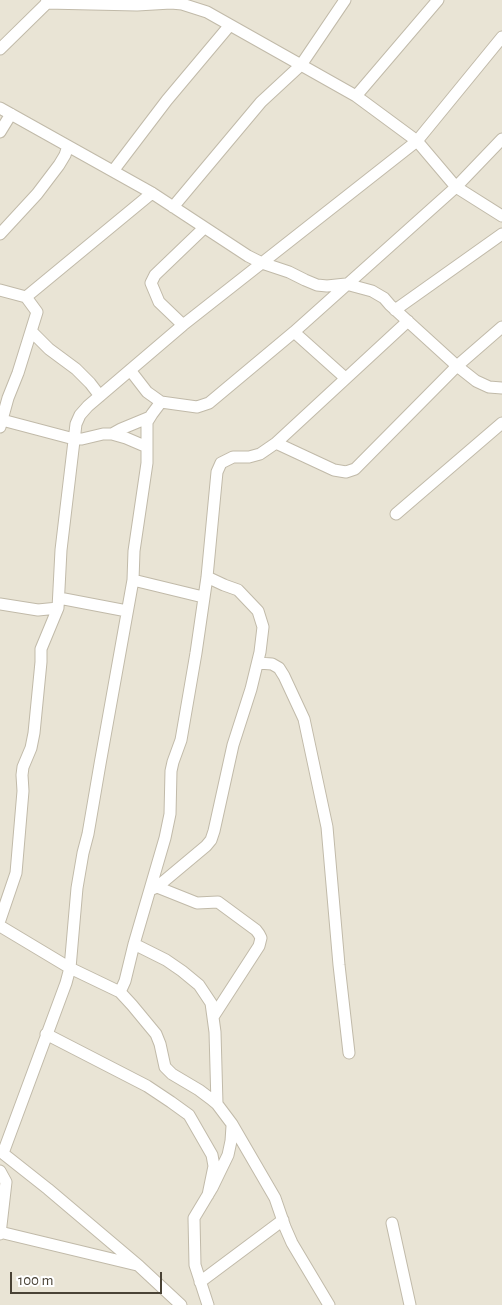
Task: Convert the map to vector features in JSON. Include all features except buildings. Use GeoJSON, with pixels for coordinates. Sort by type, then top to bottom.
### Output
{"type":"FeatureCollection","features":[{"type":"Feature","properties":{"kind":"street"},"geometry":{"type":"LineString","coordinates":[[174,207],[261,102],[301,65],[345,0]]}},
{"type":"Feature","properties":{"kind":"street"},"geometry":{"type":"LineString","coordinates":[[356,96],[438,0]]}},
{"type":"Feature","properties":{"kind":"street"},"geometry":{"type":"LineString","coordinates":[[0,49],[48,2],[137,5],[172,1],[207,12],[356,96],[417,141],[456,187],[502,216]]}},
{"type":"Feature","properties":{"kind":"street"},"geometry":{"type":"LineString","coordinates":[[113,171],[177,88],[230,25]]}},
{"type":"Feature","properties":{"kind":"street"},"geometry":{"type":"LineString","coordinates":[[0,920],[16,873],[23,791],[23,766],[31,748],[34,733],[41,648],[58,603],[61,550],[76,424],[80,415],[88,406],[183,325],[417,141],[502,37]]}},
{"type":"Feature","properties":{"kind":"street"},"geometry":{"type":"LineString","coordinates":[[0,108],[152,193],[204,228],[262,263],[289,272],[317,285],[346,284],[372,290],[384,298],[457,366],[476,381],[489,387],[502,388]]}},
{"type":"Feature","properties":{"kind":"street"},"geometry":{"type":"LineString","coordinates":[[0,132],[11,114]]}},
{"type":"Feature","properties":{"kind":"street"},"geometry":{"type":"LineString","coordinates":[[130,370],[147,392],[161,402],[197,407],[209,403],[294,332],[456,187],[502,139]]}},
{"type":"Feature","properties":{"kind":"street"},"geometry":{"type":"LineString","coordinates":[[0,234],[37,194],[59,166],[68,146]]}},
{"type":"Feature","properties":{"kind":"street"},"geometry":{"type":"LineString","coordinates":[[26,297],[152,193]]}},
{"type":"Feature","properties":{"kind":"street"},"geometry":{"type":"LineString","coordinates":[[183,325],[159,302],[151,283],[155,275],[204,228]]}},
{"type":"Feature","properties":{"kind":"street"},"geometry":{"type":"LineString","coordinates":[[395,310],[502,234]]}},
{"type":"Feature","properties":{"kind":"street"},"geometry":{"type":"LineString","coordinates":[[0,290],[26,297],[37,312],[1,424],[74,440],[112,434],[148,447]]}},
{"type":"Feature","properties":{"kind":"street"},"geometry":{"type":"LineString","coordinates":[[120,992],[153,888],[170,814],[171,771],[180,740],[196,653],[217,472],[221,463],[233,457],[249,457],[260,454],[276,443],[408,321]]}},
{"type":"Feature","properties":{"kind":"street"},"geometry":{"type":"LineString","coordinates":[[276,443],[334,470],[346,472],[355,468],[457,366],[502,327]]}},
{"type":"Feature","properties":{"kind":"street"},"geometry":{"type":"LineString","coordinates":[[32,332],[54,353],[76,369],[100,396]]}},
{"type":"Feature","properties":{"kind":"street"},"geometry":{"type":"LineString","coordinates":[[294,332],[342,375],[344,379]]}},
{"type":"Feature","properties":{"kind":"street"},"geometry":{"type":"LineString","coordinates":[[161,402],[148,422],[147,463],[134,551],[133,580],[77,888],[70,968],[66,984],[1,1152],[139,1266],[181,1305]]}},
{"type":"Feature","properties":{"kind":"street"},"geometry":{"type":"LineString","coordinates":[[112,434],[150,417]]}},
{"type":"Feature","properties":{"kind":"street"},"geometry":{"type":"LineString","coordinates":[[396,514],[502,423]]}},
{"type":"Feature","properties":{"kind":"street"},"geometry":{"type":"LineString","coordinates":[[153,888],[211,840],[233,746],[251,689],[260,652],[263,627],[258,610],[238,590],[224,586],[206,577]]}},
{"type":"Feature","properties":{"kind":"street"},"geometry":{"type":"LineString","coordinates":[[133,580],[203,597]]}},
{"type":"Feature","properties":{"kind":"street"},"geometry":{"type":"LineString","coordinates":[[0,604],[38,610],[58,603],[127,610]]}},
{"type":"Feature","properties":{"kind":"street"},"geometry":{"type":"LineString","coordinates":[[258,663],[272,664],[279,668],[304,720],[327,827],[349,1053]]}},
{"type":"Feature","properties":{"kind":"street"},"geometry":{"type":"LineString","coordinates":[[153,888],[197,903],[218,902],[256,930],[261,938],[259,946],[213,1017]]}},
{"type":"Feature","properties":{"kind":"street"},"geometry":{"type":"LineString","coordinates":[[0,926],[70,968],[120,992],[143,1018],[156,1034],[160,1044],[164,1067],[217,1104],[232,1124],[275,1198],[292,1243],[329,1305]]}},
{"type":"Feature","properties":{"kind":"street"},"geometry":{"type":"LineString","coordinates":[[134,944],[166,960],[182,971],[199,986],[211,1003],[215,1032],[217,1104]]}},
{"type":"Feature","properties":{"kind":"street"},"geometry":{"type":"LineString","coordinates":[[46,1034],[147,1086],[189,1115],[212,1155],[214,1166],[208,1195]]}},
{"type":"Feature","properties":{"kind":"street"},"geometry":{"type":"LineString","coordinates":[[208,1305],[195,1265],[194,1218],[228,1155],[232,1124]]}},
{"type":"Feature","properties":{"kind":"street"},"geometry":{"type":"LineString","coordinates":[[0,1171],[6,1182],[0,1233],[139,1266]]}},
{"type":"Feature","properties":{"kind":"street"},"geometry":{"type":"LineString","coordinates":[[200,1282],[283,1220]]}},
{"type":"Feature","properties":{"kind":"street"},"geometry":{"type":"LineString","coordinates":[[392,1223],[410,1305]]}},
{"type":"Feature","properties":{"kind":"shaded area"},"geometry":{"type":"Polygon","coordinates":[[[0,0],[502,0],[502,1305],[0,1305],[0,0]]]}}]}
